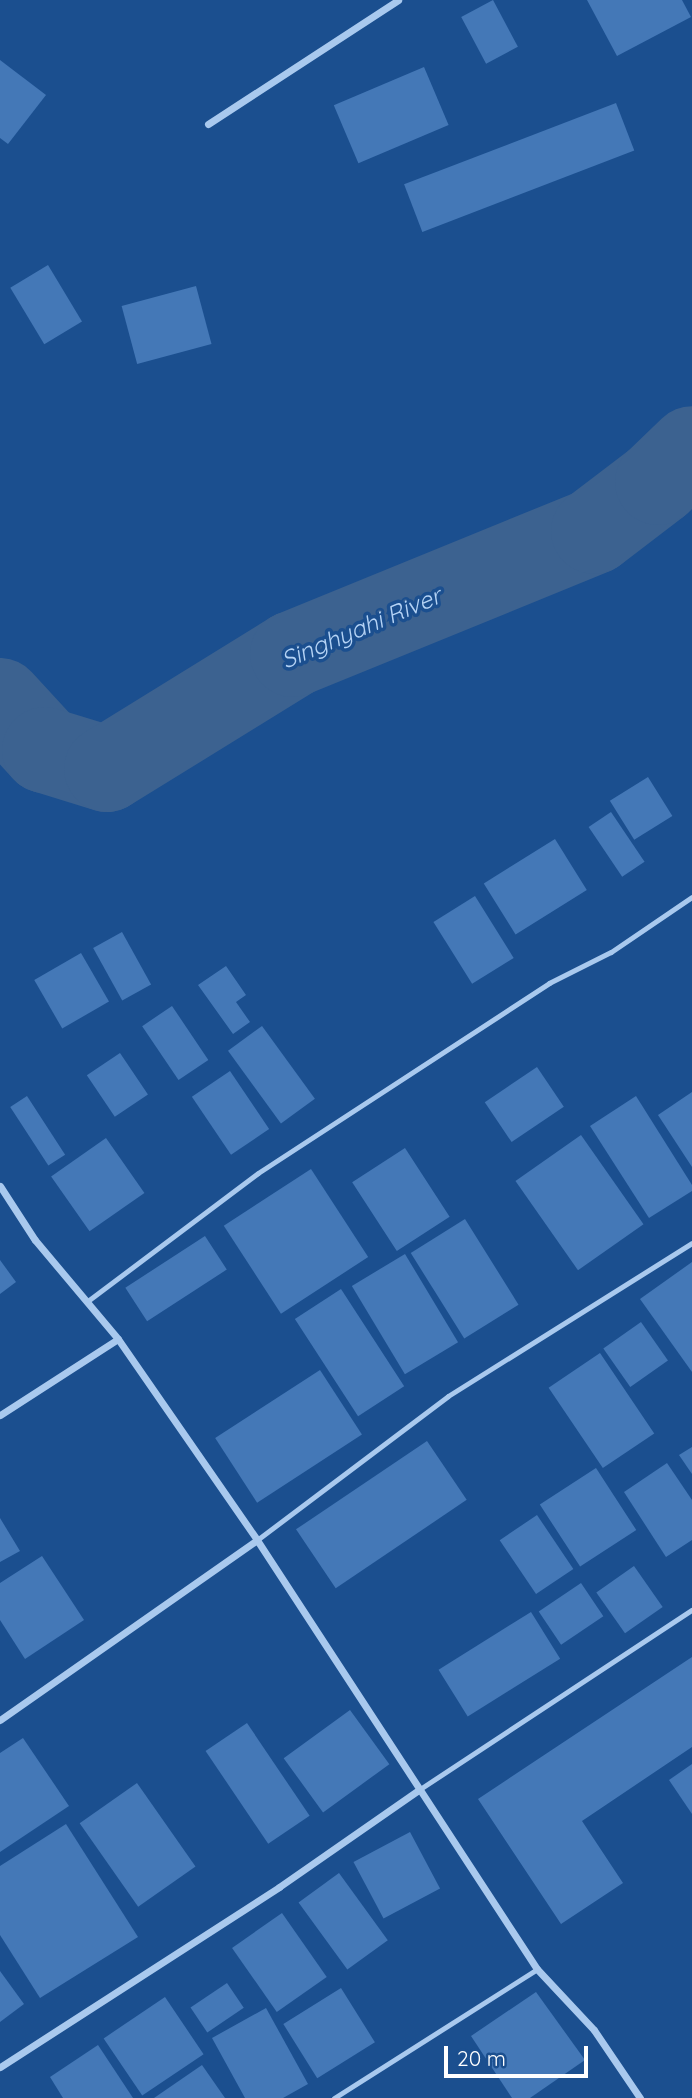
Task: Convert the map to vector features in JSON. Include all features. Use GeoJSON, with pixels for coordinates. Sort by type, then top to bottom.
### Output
{"type":"FeatureCollection","features":[{"type":"Feature","properties":{"kind":"street"},"geometry":{"type":"LineString","coordinates":[[208,124],[397,0]]}},
{"type":"Feature","properties":{"kind":"street"},"geometry":{"type":"LineString","coordinates":[[0,1186],[35,1240],[89,1300],[118,1339],[257,1540],[417,1791],[537,1969],[594,2030],[640,2098]]}},
{"type":"Feature","properties":{"kind":"street"},"geometry":{"type":"LineString","coordinates":[[0,1415],[118,1339]]}},
{"type":"Feature","properties":{"kind":"street"},"geometry":{"type":"LineString","coordinates":[[0,1720],[257,1540]]}},
{"type":"Feature","properties":{"kind":"street"},"geometry":{"type":"LineString","coordinates":[[0,2067],[279,1887],[417,1791]]}},
{"type":"Feature","properties":{"kind":"lane"},"geometry":{"type":"LineString","coordinates":[[89,1300],[258,1172],[549,983],[611,952],[692,897]]}},
{"type":"Feature","properties":{"kind":"lane"},"geometry":{"type":"LineString","coordinates":[[257,1540],[448,1396],[692,1243]]}},
{"type":"Feature","properties":{"kind":"lane"},"geometry":{"type":"LineString","coordinates":[[417,1791],[692,1610]]}},
{"type":"Feature","properties":{"kind":"lane"},"geometry":{"type":"LineString","coordinates":[[334,2098],[537,1969]]}},
{"type":"Feature","properties":{"kind":"building"},"geometry":{"type":"Polygon","coordinates":[[[493,0],[518,47],[486,64],[461,17],[493,0]]]}},
{"type":"Feature","properties":{"kind":"building"},"geometry":{"type":"Polygon","coordinates":[[[587,0],[682,0],[691,17],[617,56],[587,0]]]}},
{"type":"Feature","properties":{"kind":"building"},"geometry":{"type":"Polygon","coordinates":[[[0,60],[46,95],[8,144],[0,138],[0,60]]]}},
{"type":"Feature","properties":{"kind":"building"},"geometry":{"type":"Polygon","coordinates":[[[424,67],[449,125],[358,163],[334,105],[424,67]]]}},
{"type":"Feature","properties":{"kind":"building"},"geometry":{"type":"Polygon","coordinates":[[[616,103],[634,151],[422,232],[404,184],[616,103]]]}},
{"type":"Feature","properties":{"kind":"building"},"geometry":{"type":"Polygon","coordinates":[[[48,265],[82,322],[44,344],[10,288],[48,265]]]}},
{"type":"Feature","properties":{"kind":"building"},"geometry":{"type":"Polygon","coordinates":[[[196,286],[212,344],[137,364],[122,306],[196,286]]]}},
{"type":"Feature","properties":{"kind":"building"},"geometry":{"type":"Polygon","coordinates":[[[648,777],[672,816],[634,840],[610,801],[648,777]]]}},
{"type":"Feature","properties":{"kind":"building"},"geometry":{"type":"Polygon","coordinates":[[[611,812],[645,862],[622,877],[589,827],[611,812]]]}},
{"type":"Feature","properties":{"kind":"building"},"geometry":{"type":"Polygon","coordinates":[[[555,839],[587,890],[516,934],[484,884],[555,839]]]}},
{"type":"Feature","properties":{"kind":"building"},"geometry":{"type":"Polygon","coordinates":[[[475,896],[514,958],[472,984],[433,922],[475,896]]]}},
{"type":"Feature","properties":{"kind":"building"},"geometry":{"type":"Polygon","coordinates":[[[122,932],[151,984],[122,1000],[93,948],[122,932]]]}},
{"type":"Feature","properties":{"kind":"building"},"geometry":{"type":"Polygon","coordinates":[[[81,953],[109,1001],[62,1028],[34,980],[81,953]]]}},
{"type":"Feature","properties":{"kind":"building"},"geometry":{"type":"Polygon","coordinates":[[[226,966],[246,995],[236,1002],[250,1022],[233,1034],[198,985],[226,966]]]}},
{"type":"Feature","properties":{"kind":"building"},"geometry":{"type":"Polygon","coordinates":[[[172,1006],[208,1060],[179,1080],[142,1026],[172,1006]]]}},
{"type":"Feature","properties":{"kind":"building"},"geometry":{"type":"Polygon","coordinates":[[[262,1026],[315,1099],[281,1123],[228,1051],[262,1026]]]}},
{"type":"Feature","properties":{"kind":"building"},"geometry":{"type":"Polygon","coordinates":[[[120,1053],[148,1094],[115,1117],[87,1075],[120,1053]]]}},
{"type":"Feature","properties":{"kind":"building"},"geometry":{"type":"Polygon","coordinates":[[[537,1067],[564,1107],[512,1142],[485,1102],[537,1067]]]}},
{"type":"Feature","properties":{"kind":"building"},"geometry":{"type":"Polygon","coordinates":[[[230,1071],[269,1129],[231,1155],[192,1097],[230,1071]]]}},
{"type":"Feature","properties":{"kind":"building"},"geometry":{"type":"Polygon","coordinates":[[[692,1092],[692,1167],[658,1115],[692,1092]]]}},
{"type":"Feature","properties":{"kind":"building"},"geometry":{"type":"Polygon","coordinates":[[[27,1096],[65,1155],[48,1166],[10,1107],[27,1096]]]}},
{"type":"Feature","properties":{"kind":"building"},"geometry":{"type":"Polygon","coordinates":[[[636,1096],[692,1185],[692,1191],[649,1218],[590,1126],[636,1096]]]}},
{"type":"Feature","properties":{"kind":"building"},"geometry":{"type":"Polygon","coordinates":[[[581,1135],[644,1224],[578,1270],[515,1181],[581,1135]]]}},
{"type":"Feature","properties":{"kind":"building"},"geometry":{"type":"Polygon","coordinates":[[[106,1138],[144,1193],[90,1231],[51,1176],[106,1138]]]}},
{"type":"Feature","properties":{"kind":"building"},"geometry":{"type":"Polygon","coordinates":[[[405,1148],[450,1217],[397,1251],[352,1182],[405,1148]]]}},
{"type":"Feature","properties":{"kind":"building"},"geometry":{"type":"Polygon","coordinates":[[[311,1169],[368,1257],[281,1314],[224,1226],[311,1169]]]}},
{"type":"Feature","properties":{"kind":"building"},"geometry":{"type":"Polygon","coordinates":[[[465,1219],[519,1305],[464,1339],[411,1253],[465,1219]]]}},
{"type":"Feature","properties":{"kind":"building"},"geometry":{"type":"Polygon","coordinates":[[[205,1236],[227,1270],[147,1321],[125,1288],[205,1236]]]}},
{"type":"Feature","properties":{"kind":"building"},"geometry":{"type":"Polygon","coordinates":[[[405,1254],[458,1342],[405,1374],[352,1286],[405,1254]]]}},
{"type":"Feature","properties":{"kind":"building"},"geometry":{"type":"Polygon","coordinates":[[[0,1260],[16,1282],[0,1294],[0,1260]]]}},
{"type":"Feature","properties":{"kind":"building"},"geometry":{"type":"Polygon","coordinates":[[[692,1262],[692,1372],[640,1299],[692,1262]]]}},
{"type":"Feature","properties":{"kind":"building"},"geometry":{"type":"Polygon","coordinates":[[[341,1289],[404,1386],[358,1416],[295,1319],[341,1289]]]}},
{"type":"Feature","properties":{"kind":"building"},"geometry":{"type":"Polygon","coordinates":[[[641,1322],[668,1361],[630,1387],[603,1348],[641,1322]]]}},
{"type":"Feature","properties":{"kind":"building"},"geometry":{"type":"Polygon","coordinates":[[[600,1353],[654,1433],[603,1468],[549,1388],[600,1353]]]}},
{"type":"Feature","properties":{"kind":"building"},"geometry":{"type":"Polygon","coordinates":[[[320,1370],[362,1435],[257,1503],[215,1438],[320,1370]]]}},
{"type":"Feature","properties":{"kind":"building"},"geometry":{"type":"Polygon","coordinates":[[[427,1441],[467,1500],[336,1588],[296,1529],[427,1441]]]}},
{"type":"Feature","properties":{"kind":"building"},"geometry":{"type":"Polygon","coordinates":[[[692,1447],[692,1474],[679,1455],[692,1447]]]}},
{"type":"Feature","properties":{"kind":"building"},"geometry":{"type":"Polygon","coordinates":[[[667,1463],[692,1500],[692,1540],[666,1557],[624,1492],[667,1463]]]}},
{"type":"Feature","properties":{"kind":"building"},"geometry":{"type":"Polygon","coordinates":[[[596,1468],[636,1530],[580,1567],[540,1504],[596,1468]]]}},
{"type":"Feature","properties":{"kind":"building"},"geometry":{"type":"Polygon","coordinates":[[[537,1515],[573,1569],[536,1594],[500,1540],[537,1515]]]}},
{"type":"Feature","properties":{"kind":"building"},"geometry":{"type":"Polygon","coordinates":[[[0,1518],[20,1551],[0,1562],[0,1518]]]}},
{"type":"Feature","properties":{"kind":"building"},"geometry":{"type":"Polygon","coordinates":[[[42,1556],[84,1620],[25,1659],[0,1620],[0,1583],[42,1556]]]}},
{"type":"Feature","properties":{"kind":"building"},"geometry":{"type":"Polygon","coordinates":[[[634,1566],[663,1607],[625,1633],[596,1592],[634,1566]]]}},
{"type":"Feature","properties":{"kind":"building"},"geometry":{"type":"Polygon","coordinates":[[[581,1583],[603,1616],[561,1645],[539,1612],[581,1583]]]}},
{"type":"Feature","properties":{"kind":"building"},"geometry":{"type":"Polygon","coordinates":[[[531,1612],[560,1659],[468,1716],[439,1670],[531,1612]]]}},
{"type":"Feature","properties":{"kind":"building"},"geometry":{"type":"Polygon","coordinates":[[[692,1657],[692,1747],[582,1821],[623,1883],[561,1924],[478,1799],[692,1657]]]}},
{"type":"Feature","properties":{"kind":"building"},"geometry":{"type":"Polygon","coordinates":[[[350,1710],[389,1764],[323,1812],[284,1758],[350,1710]]]}},
{"type":"Feature","properties":{"kind":"building"},"geometry":{"type":"Polygon","coordinates":[[[247,1723],[310,1816],[268,1844],[206,1751],[247,1723]]]}},
{"type":"Feature","properties":{"kind":"building"},"geometry":{"type":"Polygon","coordinates":[[[23,1738],[69,1806],[0,1852],[0,1753],[23,1738]]]}},
{"type":"Feature","properties":{"kind":"building"},"geometry":{"type":"Polygon","coordinates":[[[692,1764],[692,1814],[669,1780],[692,1764]]]}},
{"type":"Feature","properties":{"kind":"building"},"geometry":{"type":"Polygon","coordinates":[[[137,1783],[196,1867],[138,1907],[80,1823],[137,1783]]]}},
{"type":"Feature","properties":{"kind":"building"},"geometry":{"type":"Polygon","coordinates":[[[66,1824],[138,1937],[40,1998],[0,1935],[0,1866],[66,1824]]]}},
{"type":"Feature","properties":{"kind":"building"},"geometry":{"type":"Polygon","coordinates":[[[410,1832],[440,1889],[384,1919],[353,1862],[410,1832]]]}},
{"type":"Feature","properties":{"kind":"building"},"geometry":{"type":"Polygon","coordinates":[[[339,1873],[388,1940],[347,1970],[299,1902],[339,1873]]]}},
{"type":"Feature","properties":{"kind":"building"},"geometry":{"type":"Polygon","coordinates":[[[282,1913],[327,1977],[277,2012],[232,1948],[282,1913]]]}},
{"type":"Feature","properties":{"kind":"building"},"geometry":{"type":"Polygon","coordinates":[[[0,1971],[24,2004],[0,2022],[0,1971]]]}},
{"type":"Feature","properties":{"kind":"building"},"geometry":{"type":"Polygon","coordinates":[[[227,1983],[244,2008],[207,2032],[191,2008],[227,1983]]]}},
{"type":"Feature","properties":{"kind":"building"},"geometry":{"type":"Polygon","coordinates":[[[341,1988],[375,2042],[317,2078],[283,2024],[341,1988]]]}},
{"type":"Feature","properties":{"kind":"building"},"geometry":{"type":"Polygon","coordinates":[[[536,1992],[585,2060],[530,2098],[512,2098],[471,2036],[536,1992]]]}},
{"type":"Feature","properties":{"kind":"building"},"geometry":{"type":"Polygon","coordinates":[[[165,1997],[204,2054],[142,2096],[104,2038],[165,1997]]]}},
{"type":"Feature","properties":{"kind":"building"},"geometry":{"type":"Polygon","coordinates":[[[266,2008],[308,2084],[283,2098],[245,2098],[212,2038],[266,2008]]]}},
{"type":"Feature","properties":{"kind":"building"},"geometry":{"type":"Polygon","coordinates":[[[98,2045],[133,2098],[63,2098],[50,2077],[98,2045]]]}},
{"type":"Feature","properties":{"kind":"building"},"geometry":{"type":"Polygon","coordinates":[[[202,2065],[225,2098],[154,2098],[202,2065]]]}},
{"type":"Feature","properties":{"kind":"waterway","name":"Singhyahi River"},"geometry":{"type":"LineString","coordinates":[[0,701],[45,750],[107,769],[293,654],[594,531],[658,482],[692,449]]}}]}
